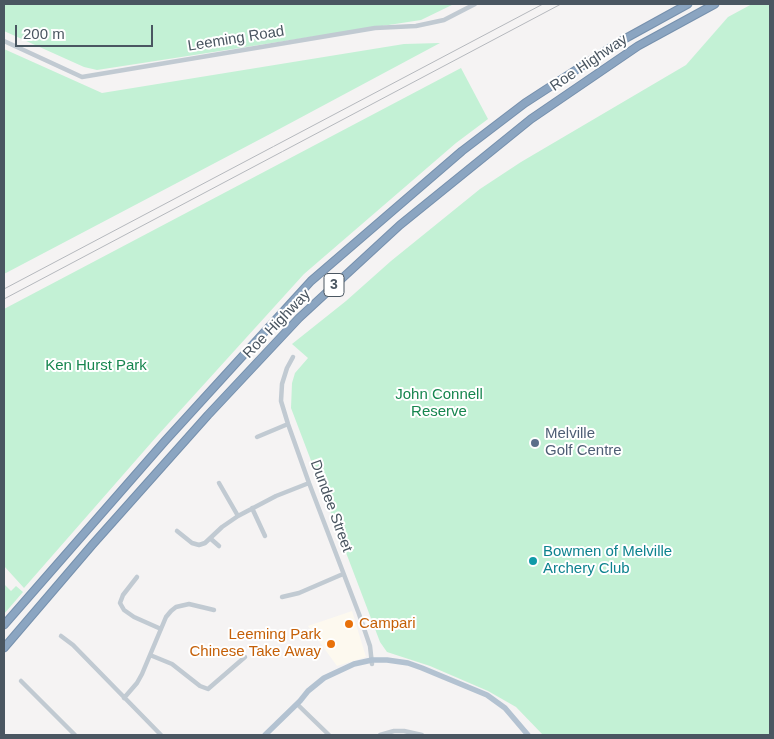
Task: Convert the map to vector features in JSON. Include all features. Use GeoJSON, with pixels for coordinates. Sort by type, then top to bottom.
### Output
{"type":"FeatureCollection","features":[{"type":"Feature","properties":{"kind":"highway","name":"Roe Highway"},"geometry":{"type":"LineString","coordinates":[[4,625],[165,441],[311,281],[462,151],[525,103],[619,42],[688,4]]}},
{"type":"Feature","properties":{"kind":"highway","name":"Roe Highway"},"geometry":{"type":"LineString","coordinates":[[4,648],[99,537],[214,408],[299,318],[400,224],[531,119],[638,46],[715,4]]}},
{"type":"Feature","properties":{"kind":"main road"},"geometry":{"type":"LineString","coordinates":[[265,735],[298,703],[327,680],[341,672],[372,662],[387,660],[408,663],[487,695],[505,708],[528,735]]}},
{"type":"Feature","properties":{"kind":"main road"},"geometry":{"type":"LineString","coordinates":[[372,662],[400,665],[415,669],[485,698],[505,712],[523,735]]}},
{"type":"Feature","properties":{"kind":"street","name":"Leeming Road"},"geometry":{"type":"LineString","coordinates":[[4,41],[82,77],[375,28],[416,26],[444,20],[475,4]]}},
{"type":"Feature","properties":{"kind":"street","name":"Dundee Street"},"geometry":{"type":"LineString","coordinates":[[293,357],[287,368],[281,390],[281,402],[309,483],[368,639],[372,662]]}},
{"type":"Feature","properties":{"kind":"street"},"geometry":{"type":"LineString","coordinates":[[257,437],[288,424]]}},
{"type":"Feature","properties":{"kind":"street"},"geometry":{"type":"LineString","coordinates":[[219,483],[238,516]]}},
{"type":"Feature","properties":{"kind":"street"},"geometry":{"type":"LineString","coordinates":[[177,531],[192,544],[199,545],[205,543],[222,527],[238,516],[276,496],[309,483]]}},
{"type":"Feature","properties":{"kind":"street"},"geometry":{"type":"LineString","coordinates":[[252,508],[264,536]]}},
{"type":"Feature","properties":{"kind":"street"},"geometry":{"type":"LineString","coordinates":[[211,539],[220,546]]}},
{"type":"Feature","properties":{"kind":"street"},"geometry":{"type":"LineString","coordinates":[[282,598],[344,574]]}},
{"type":"Feature","properties":{"kind":"street"},"geometry":{"type":"LineString","coordinates":[[137,577],[123,595],[120,603],[124,610],[134,617],[161,629]]}},
{"type":"Feature","properties":{"kind":"street"},"geometry":{"type":"LineString","coordinates":[[124,698],[138,683],[166,617],[176,607],[194,604],[214,610]]}},
{"type":"Feature","properties":{"kind":"street"},"geometry":{"type":"LineString","coordinates":[[61,636],[73,645],[161,735]]}},
{"type":"Feature","properties":{"kind":"street"},"geometry":{"type":"LineString","coordinates":[[150,655],[172,664],[200,686],[208,688],[245,657]]}},
{"type":"Feature","properties":{"kind":"street"},"geometry":{"type":"LineString","coordinates":[[21,681],[74,735]]}},
{"type":"Feature","properties":{"kind":"street"},"geometry":{"type":"LineString","coordinates":[[298,703],[329,735]]}},
{"type":"Feature","properties":{"kind":"street"},"geometry":{"type":"LineString","coordinates":[[380,735],[394,731],[404,731],[422,735]]}},
{"type":"Feature","properties":{"kind":"shaded area"},"geometry":{"type":"Polygon","coordinates":[[[352,611],[366,657],[337,666],[308,626],[352,611]]]}},
{"type":"Feature","properties":{"kind":"green space"},"geometry":{"type":"Polygon","coordinates":[[[4,4],[454,4],[421,20],[97,70],[84,67],[4,31],[4,4]]]}},
{"type":"Feature","properties":{"kind":"green space","name":"John Connell Reserve"},"geometry":{"type":"Polygon","coordinates":[[[752,4],[770,4],[770,735],[543,735],[516,707],[488,691],[430,666],[387,652],[380,642],[291,408],[292,383],[295,373],[308,358],[292,344],[480,189],[521,162],[686,65],[728,17],[752,4]]]}},
{"type":"Feature","properties":{"kind":"green space"},"geometry":{"type":"Polygon","coordinates":[[[440,43],[4,274],[4,49],[102,93],[404,44],[440,43]]]}},
{"type":"Feature","properties":{"kind":"green space","name":"Ken Hurst Park"},"geometry":{"type":"Polygon","coordinates":[[[461,68],[488,119],[456,143],[304,274],[158,435],[24,588],[4,566],[4,309],[461,68]]]}},
{"type":"Feature","properties":{"kind":"green space"},"geometry":{"type":"Polygon","coordinates":[[[4,584],[11,591],[16,586],[23,592],[4,614],[4,584]]]}},
{"type":"Feature","properties":{"kind":"railway"},"geometry":{"type":"LineString","coordinates":[[4,289],[543,4]]}},
{"type":"Feature","properties":{"kind":"railway"},"geometry":{"type":"LineString","coordinates":[[4,299],[561,4]]}},
{"type":"Feature","properties":{"kind":"place","name":"Melville Golf Centre"},"geometry":{"type":"Point","coordinates":[535,443]}},
{"type":"Feature","properties":{"kind":"place","name":"Bowmen of Melville Archery Club"},"geometry":{"type":"Point","coordinates":[533,561]}},
{"type":"Feature","properties":{"kind":"place","name":"Campari"},"geometry":{"type":"Point","coordinates":[349,624]}},
{"type":"Feature","properties":{"kind":"place","name":"Leeming Park Chinese Take Away"},"geometry":{"type":"Point","coordinates":[331,644]}}]}
